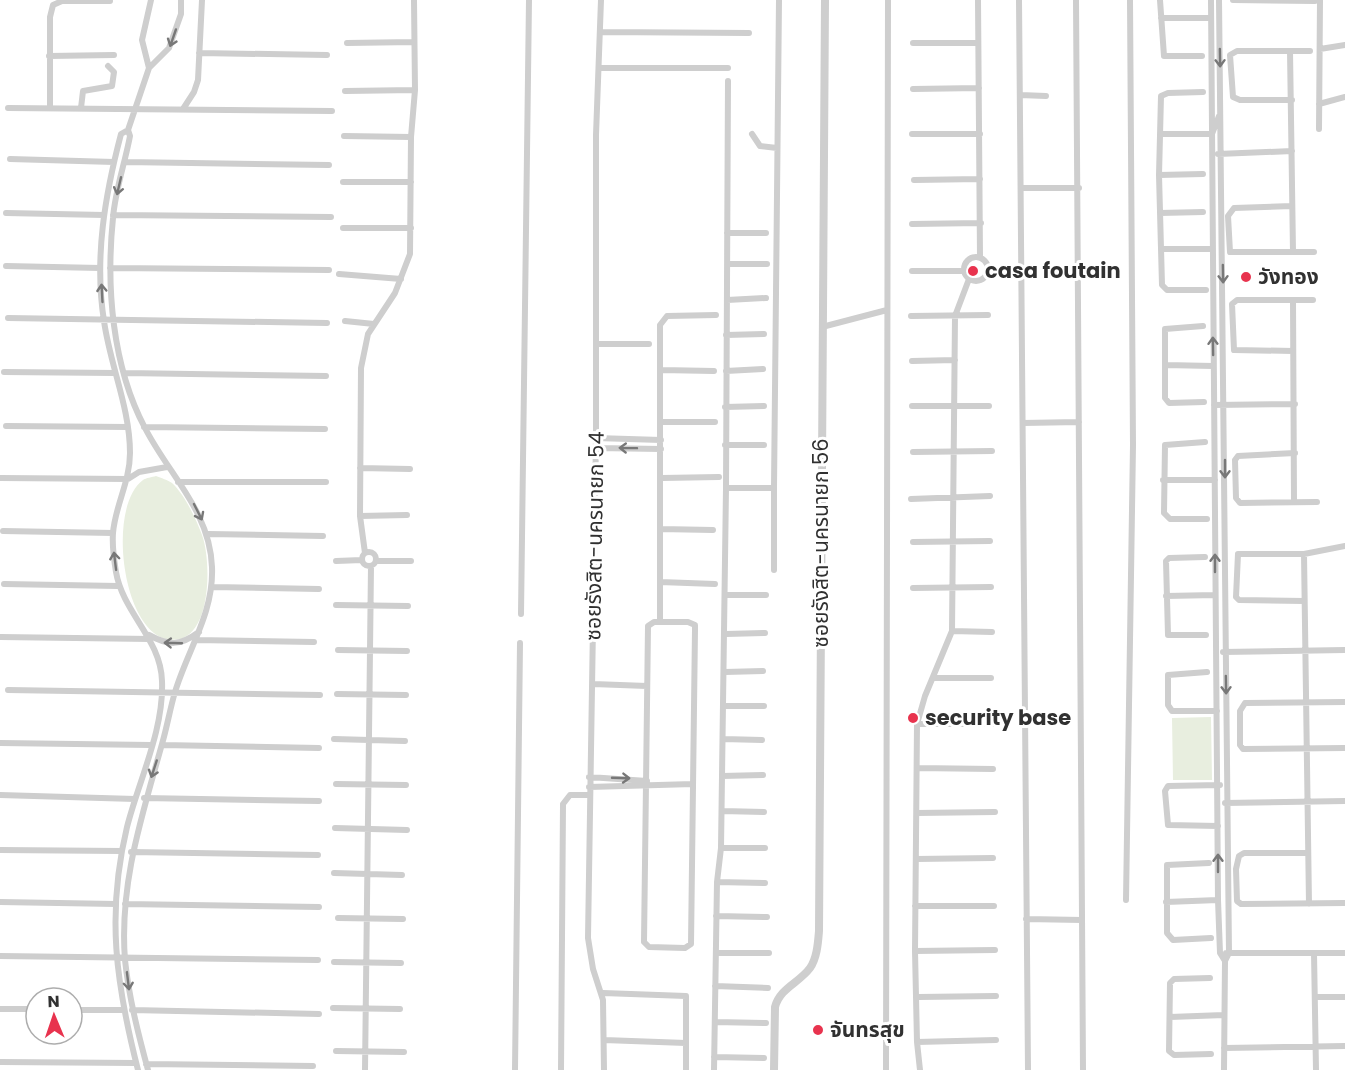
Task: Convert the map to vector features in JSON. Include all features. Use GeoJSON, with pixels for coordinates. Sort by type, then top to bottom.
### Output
{"type":"FeatureCollection","features":[{"type":"Feature","properties":{"kind":"street"},"geometry":{"type":"LineString","coordinates":[[149,68],[142,40],[151,0]]}},
{"type":"Feature","properties":{"kind":"street"},"geometry":{"type":"LineString","coordinates":[[181,0],[181,14],[169,48],[149,68],[128,130],[130,136],[113,215],[110,268],[114,320],[125,373],[144,428],[200,515],[208,534],[212,587],[207,614],[175,692],[131,852],[125,904],[125,957],[132,1010],[147,1067],[313,1066]]}},
{"type":"Feature","properties":{"kind":"street"},"geometry":{"type":"LineString","coordinates":[[183,109],[194,92],[202,0]]}},
{"type":"Feature","properties":{"kind":"street"},"geometry":{"type":"LineString","coordinates":[[362,560],[366,553],[360,516],[362,359],[365,343],[374,324],[391,301],[410,254],[411,137],[415,90],[414,0]]}},
{"type":"Feature","properties":{"kind":"street"},"geometry":{"type":"LineString","coordinates":[[521,614],[529,0]]}},
{"type":"Feature","properties":{"kind":"street","name":"ซอยรังสิต-นครนายก 54"},"geometry":{"type":"LineString","coordinates":[[601,0],[596,155],[596,448],[588,938],[593,969],[603,993],[604,1070]]}},
{"type":"Feature","properties":{"kind":"street"},"geometry":{"type":"LineString","coordinates":[[774,570],[779,0]]}},
{"type":"Feature","properties":{"kind":"street","name":"ซอยรังสิต-นครนายก 56"},"geometry":{"type":"LineString","coordinates":[[774,1070],[775,1007],[778,996],[811,967],[819,930],[825,0]]}},
{"type":"Feature","properties":{"kind":"street"},"geometry":{"type":"LineString","coordinates":[[886,1070],[888,0]]}},
{"type":"Feature","properties":{"kind":"street"},"geometry":{"type":"LineString","coordinates":[[978,0],[980,258]]}},
{"type":"Feature","properties":{"kind":"street"},"geometry":{"type":"LineString","coordinates":[[1019,0],[1028,1070]]}},
{"type":"Feature","properties":{"kind":"street"},"geometry":{"type":"LineString","coordinates":[[1076,0],[1083,1070]]}},
{"type":"Feature","properties":{"kind":"street"},"geometry":{"type":"LineString","coordinates":[[1126,900],[1133,445],[1130,0]]}},
{"type":"Feature","properties":{"kind":"street"},"geometry":{"type":"LineString","coordinates":[[1160,0],[1164,56],[1202,56]]}},
{"type":"Feature","properties":{"kind":"street"},"geometry":{"type":"LineString","coordinates":[[1211,0],[1218,900],[1220,954],[1225,961]]}},
{"type":"Feature","properties":{"kind":"street"},"geometry":{"type":"LineString","coordinates":[[1219,0],[1229,953],[1225,961],[1224,1070]]}},
{"type":"Feature","properties":{"kind":"street"},"geometry":{"type":"LineString","coordinates":[[1233,0],[1315,1]]}},
{"type":"Feature","properties":{"kind":"street"},"geometry":{"type":"LineString","coordinates":[[1319,129],[1320,0]]}},
{"type":"Feature","properties":{"kind":"street"},"geometry":{"type":"LineString","coordinates":[[50,108],[53,5],[62,1],[110,1]]}},
{"type":"Feature","properties":{"kind":"street"},"geometry":{"type":"LineString","coordinates":[[1161,18],[1211,18]]}},
{"type":"Feature","properties":{"kind":"street"},"geometry":{"type":"LineString","coordinates":[[601,32],[749,33]]}},
{"type":"Feature","properties":{"kind":"street"},"geometry":{"type":"LineString","coordinates":[[347,44],[414,42]]}},
{"type":"Feature","properties":{"kind":"street"},"geometry":{"type":"LineString","coordinates":[[913,43],[978,43]]}},
{"type":"Feature","properties":{"kind":"street"},"geometry":{"type":"LineString","coordinates":[[1320,49],[1345,45]]}},
{"type":"Feature","properties":{"kind":"street"},"geometry":{"type":"LineString","coordinates":[[1290,51],[1293,252]]}},
{"type":"Feature","properties":{"kind":"street"},"geometry":{"type":"LineString","coordinates":[[1292,100],[1236,99],[1232,93],[1230,55],[1234,52],[1310,51]]}},
{"type":"Feature","properties":{"kind":"street"},"geometry":{"type":"LineString","coordinates":[[199,53],[327,55]]}},
{"type":"Feature","properties":{"kind":"street"},"geometry":{"type":"LineString","coordinates":[[50,56],[114,55]]}},
{"type":"Feature","properties":{"kind":"street"},"geometry":{"type":"LineString","coordinates":[[81,108],[83,91],[112,86],[114,72],[108,66]]}},
{"type":"Feature","properties":{"kind":"street"},"geometry":{"type":"LineString","coordinates":[[600,68],[728,68]]}},
{"type":"Feature","properties":{"kind":"street"},"geometry":{"type":"LineString","coordinates":[[714,1070],[716,916],[721,848],[726,634],[725,407],[728,81]]}},
{"type":"Feature","properties":{"kind":"street"},"geometry":{"type":"LineString","coordinates":[[913,89],[979,88]]}},
{"type":"Feature","properties":{"kind":"street"},"geometry":{"type":"LineString","coordinates":[[345,91],[415,90]]}},
{"type":"Feature","properties":{"kind":"street"},"geometry":{"type":"LineString","coordinates":[[1203,92],[1168,93],[1161,96],[1159,175],[1163,288],[1206,290]]}},
{"type":"Feature","properties":{"kind":"street"},"geometry":{"type":"LineString","coordinates":[[1020,95],[1046,96]]}},
{"type":"Feature","properties":{"kind":"street"},"geometry":{"type":"LineString","coordinates":[[1319,104],[1345,98]]}},
{"type":"Feature","properties":{"kind":"street"},"geometry":{"type":"LineString","coordinates":[[8,108],[332,111]]}},
{"type":"Feature","properties":{"kind":"street"},"geometry":{"type":"LineString","coordinates":[[1212,134],[1220,113]]}},
{"type":"Feature","properties":{"kind":"street"},"geometry":{"type":"LineString","coordinates":[[0,1062],[137,1067],[123,1010],[116,957],[116,904],[122,851],[151,745],[162,692],[161,667],[150,639],[125,603],[118,586],[113,533],[128,479],[128,427],[103,320],[100,268],[104,215],[114,162],[121,134],[128,130]]}},
{"type":"Feature","properties":{"kind":"street"},"geometry":{"type":"LineString","coordinates":[[752,134],[760,146],[777,148]]}},
{"type":"Feature","properties":{"kind":"street"},"geometry":{"type":"LineString","coordinates":[[912,134],[980,134]]}},
{"type":"Feature","properties":{"kind":"street"},"geometry":{"type":"LineString","coordinates":[[1160,134],[1212,134]]}},
{"type":"Feature","properties":{"kind":"street"},"geometry":{"type":"LineString","coordinates":[[344,136],[411,137]]}},
{"type":"Feature","properties":{"kind":"street"},"geometry":{"type":"LineString","coordinates":[[1212,154],[1292,151]]}},
{"type":"Feature","properties":{"kind":"street"},"geometry":{"type":"LineString","coordinates":[[10,159],[114,162]]}},
{"type":"Feature","properties":{"kind":"street"},"geometry":{"type":"LineString","coordinates":[[125,162],[329,165]]}},
{"type":"Feature","properties":{"kind":"street"},"geometry":{"type":"LineString","coordinates":[[1159,175],[1203,174]]}},
{"type":"Feature","properties":{"kind":"street"},"geometry":{"type":"LineString","coordinates":[[914,180],[981,179]]}},
{"type":"Feature","properties":{"kind":"street"},"geometry":{"type":"LineString","coordinates":[[343,182],[411,182]]}},
{"type":"Feature","properties":{"kind":"street"},"geometry":{"type":"LineString","coordinates":[[1021,188],[1079,188]]}},
{"type":"Feature","properties":{"kind":"street"},"geometry":{"type":"LineString","coordinates":[[1292,206],[1234,208],[1228,216],[1230,252],[1314,252]]}},
{"type":"Feature","properties":{"kind":"street"},"geometry":{"type":"LineString","coordinates":[[1160,213],[1203,212]]}},
{"type":"Feature","properties":{"kind":"street"},"geometry":{"type":"LineString","coordinates":[[6,213],[104,215]]}},
{"type":"Feature","properties":{"kind":"street"},"geometry":{"type":"LineString","coordinates":[[113,215],[331,217]]}},
{"type":"Feature","properties":{"kind":"street"},"geometry":{"type":"LineString","coordinates":[[912,224],[981,223]]}},
{"type":"Feature","properties":{"kind":"street"},"geometry":{"type":"LineString","coordinates":[[343,228],[411,228]]}},
{"type":"Feature","properties":{"kind":"street"},"geometry":{"type":"LineString","coordinates":[[727,233],[766,233]]}},
{"type":"Feature","properties":{"kind":"street"},"geometry":{"type":"LineString","coordinates":[[1161,249],[1212,249]]}},
{"type":"Feature","properties":{"kind":"street"},"geometry":{"type":"LineString","coordinates":[[964,271],[968,260],[980,258],[986,263],[987,274],[981,280],[969,279]]}},
{"type":"Feature","properties":{"kind":"street"},"geometry":{"type":"LineString","coordinates":[[728,264],[767,264]]}},
{"type":"Feature","properties":{"kind":"street"},"geometry":{"type":"LineString","coordinates":[[6,266],[100,268]]}},
{"type":"Feature","properties":{"kind":"street"},"geometry":{"type":"LineString","coordinates":[[110,268],[329,270]]}},
{"type":"Feature","properties":{"kind":"street"},"geometry":{"type":"LineString","coordinates":[[912,271],[964,271]]}},
{"type":"Feature","properties":{"kind":"street"},"geometry":{"type":"LineString","coordinates":[[964,271],[969,279]]}},
{"type":"Feature","properties":{"kind":"street"},"geometry":{"type":"LineString","coordinates":[[339,274],[401,279]]}},
{"type":"Feature","properties":{"kind":"street"},"geometry":{"type":"LineString","coordinates":[[920,1070],[917,1042],[918,997],[915,951],[917,724],[952,631],[955,316],[969,279]]}},
{"type":"Feature","properties":{"kind":"street"},"geometry":{"type":"LineString","coordinates":[[727,300],[766,298]]}},
{"type":"Feature","properties":{"kind":"street"},"geometry":{"type":"LineString","coordinates":[[1293,351],[1234,350],[1232,304],[1236,300],[1312,300]]}},
{"type":"Feature","properties":{"kind":"street"},"geometry":{"type":"LineString","coordinates":[[1293,300],[1294,502]]}},
{"type":"Feature","properties":{"kind":"street"},"geometry":{"type":"LineString","coordinates":[[822,327],[888,310]]}},
{"type":"Feature","properties":{"kind":"street"},"geometry":{"type":"LineString","coordinates":[[660,622],[662,319],[667,316],[716,315]]}},
{"type":"Feature","properties":{"kind":"street"},"geometry":{"type":"LineString","coordinates":[[911,316],[988,315]]}},
{"type":"Feature","properties":{"kind":"street"},"geometry":{"type":"LineString","coordinates":[[8,318],[327,323]]}},
{"type":"Feature","properties":{"kind":"street"},"geometry":{"type":"LineString","coordinates":[[345,321],[374,324]]}},
{"type":"Feature","properties":{"kind":"street"},"geometry":{"type":"LineString","coordinates":[[1203,326],[1165,329],[1164,365],[1166,402],[1204,402]]}},
{"type":"Feature","properties":{"kind":"street"},"geometry":{"type":"LineString","coordinates":[[726,334],[764,334]]}},
{"type":"Feature","properties":{"kind":"street"},"geometry":{"type":"LineString","coordinates":[[597,344],[649,344]]}},
{"type":"Feature","properties":{"kind":"street"},"geometry":{"type":"LineString","coordinates":[[912,362],[955,360]]}},
{"type":"Feature","properties":{"kind":"street"},"geometry":{"type":"LineString","coordinates":[[1164,365],[1213,366]]}},
{"type":"Feature","properties":{"kind":"street"},"geometry":{"type":"LineString","coordinates":[[661,369],[714,371]]}},
{"type":"Feature","properties":{"kind":"street"},"geometry":{"type":"LineString","coordinates":[[726,371],[763,369]]}},
{"type":"Feature","properties":{"kind":"street"},"geometry":{"type":"LineString","coordinates":[[4,372],[115,373]]}},
{"type":"Feature","properties":{"kind":"street"},"geometry":{"type":"LineString","coordinates":[[125,373],[326,376]]}},
{"type":"Feature","properties":{"kind":"street"},"geometry":{"type":"LineString","coordinates":[[1214,405],[1295,404]]}},
{"type":"Feature","properties":{"kind":"street"},"geometry":{"type":"LineString","coordinates":[[725,407],[764,406]]}},
{"type":"Feature","properties":{"kind":"street"},"geometry":{"type":"LineString","coordinates":[[912,406],[989,406]]}},
{"type":"Feature","properties":{"kind":"street"},"geometry":{"type":"LineString","coordinates":[[661,422],[715,422]]}},
{"type":"Feature","properties":{"kind":"street"},"geometry":{"type":"LineString","coordinates":[[1023,423],[1079,422]]}},
{"type":"Feature","properties":{"kind":"street"},"geometry":{"type":"LineString","coordinates":[[6,426],[128,427]]}},
{"type":"Feature","properties":{"kind":"street"},"geometry":{"type":"LineString","coordinates":[[144,428],[325,429]]}},
{"type":"Feature","properties":{"kind":"street"},"geometry":{"type":"LineString","coordinates":[[596,438],[661,440]]}},
{"type":"Feature","properties":{"kind":"street"},"geometry":{"type":"LineString","coordinates":[[1205,442],[1165,445],[1163,480],[1166,518],[1208,519]]}},
{"type":"Feature","properties":{"kind":"street"},"geometry":{"type":"LineString","coordinates":[[725,445],[764,444]]}},
{"type":"Feature","properties":{"kind":"street"},"geometry":{"type":"LineString","coordinates":[[596,448],[661,449]]}},
{"type":"Feature","properties":{"kind":"street"},"geometry":{"type":"LineString","coordinates":[[913,452],[992,451]]}},
{"type":"Feature","properties":{"kind":"street"},"geometry":{"type":"LineString","coordinates":[[1295,453],[1238,456],[1235,460],[1237,502],[1317,502]]}},
{"type":"Feature","properties":{"kind":"street"},"geometry":{"type":"LineString","coordinates":[[0,478],[128,479],[140,472],[167,467]]}},
{"type":"Feature","properties":{"kind":"street"},"geometry":{"type":"LineString","coordinates":[[360,468],[410,468]]}},
{"type":"Feature","properties":{"kind":"street"},"geometry":{"type":"LineString","coordinates":[[662,478],[719,477]]}},
{"type":"Feature","properties":{"kind":"street"},"geometry":{"type":"LineString","coordinates":[[1163,480],[1215,480]]}},
{"type":"Feature","properties":{"kind":"street"},"geometry":{"type":"LineString","coordinates":[[178,482],[326,482]]}},
{"type":"Feature","properties":{"kind":"street"},"geometry":{"type":"LineString","coordinates":[[726,488],[774,488]]}},
{"type":"Feature","properties":{"kind":"street"},"geometry":{"type":"LineString","coordinates":[[911,499],[990,496]]}},
{"type":"Feature","properties":{"kind":"street"},"geometry":{"type":"LineString","coordinates":[[360,516],[407,515]]}},
{"type":"Feature","properties":{"kind":"street"},"geometry":{"type":"LineString","coordinates":[[660,529],[713,530]]}},
{"type":"Feature","properties":{"kind":"street"},"geometry":{"type":"LineString","coordinates":[[3,531],[113,533]]}},
{"type":"Feature","properties":{"kind":"street"},"geometry":{"type":"LineString","coordinates":[[208,534],[323,536]]}},
{"type":"Feature","properties":{"kind":"street"},"geometry":{"type":"LineString","coordinates":[[913,542],[990,541]]}},
{"type":"Feature","properties":{"kind":"street"},"geometry":{"type":"LineString","coordinates":[[1304,602],[1239,600],[1236,597],[1235,560],[1238,554],[1243,552],[1304,554],[1345,546]]}},
{"type":"Feature","properties":{"kind":"street"},"geometry":{"type":"LineString","coordinates":[[365,1070],[372,606],[375,555],[366,553]]}},
{"type":"Feature","properties":{"kind":"street"},"geometry":{"type":"LineString","coordinates":[[1304,554],[1309,904]]}},
{"type":"Feature","properties":{"kind":"street"},"geometry":{"type":"LineString","coordinates":[[1205,557],[1167,559],[1166,596],[1168,635],[1206,634]]}},
{"type":"Feature","properties":{"kind":"street"},"geometry":{"type":"LineString","coordinates":[[336,561],[362,560]]}},
{"type":"Feature","properties":{"kind":"street"},"geometry":{"type":"LineString","coordinates":[[362,560],[364,564],[411,561]]}},
{"type":"Feature","properties":{"kind":"street"},"geometry":{"type":"LineString","coordinates":[[660,582],[715,584]]}},
{"type":"Feature","properties":{"kind":"street"},"geometry":{"type":"LineString","coordinates":[[4,584],[118,586]]}},
{"type":"Feature","properties":{"kind":"street"},"geometry":{"type":"LineString","coordinates":[[212,587],[319,589]]}},
{"type":"Feature","properties":{"kind":"street"},"geometry":{"type":"LineString","coordinates":[[913,588],[991,587]]}},
{"type":"Feature","properties":{"kind":"street"},"geometry":{"type":"LineString","coordinates":[[726,595],[766,595]]}},
{"type":"Feature","properties":{"kind":"street"},"geometry":{"type":"LineString","coordinates":[[1166,596],[1215,595]]}},
{"type":"Feature","properties":{"kind":"street"},"geometry":{"type":"LineString","coordinates":[[336,605],[408,606]]}},
{"type":"Feature","properties":{"kind":"street"},"geometry":{"type":"LineString","coordinates":[[660,622],[692,623],[695,629],[691,944],[686,948],[649,947],[644,942],[648,626],[660,622]]}},
{"type":"Feature","properties":{"kind":"street"},"geometry":{"type":"LineString","coordinates":[[952,631],[992,632]]}},
{"type":"Feature","properties":{"kind":"street"},"geometry":{"type":"LineString","coordinates":[[146,633],[173,645],[188,641],[199,632]]}},
{"type":"Feature","properties":{"kind":"street"},"geometry":{"type":"LineString","coordinates":[[726,634],[765,633]]}},
{"type":"Feature","properties":{"kind":"street"},"geometry":{"type":"LineString","coordinates":[[0,637],[150,639]]}},
{"type":"Feature","properties":{"kind":"street"},"geometry":{"type":"LineString","coordinates":[[196,640],[314,642]]}},
{"type":"Feature","properties":{"kind":"street"},"geometry":{"type":"LineString","coordinates":[[514,1070],[520,643]]}},
{"type":"Feature","properties":{"kind":"street"},"geometry":{"type":"LineString","coordinates":[[338,650],[407,651]]}},
{"type":"Feature","properties":{"kind":"street"},"geometry":{"type":"LineString","coordinates":[[1216,652],[1345,650]]}},
{"type":"Feature","properties":{"kind":"street"},"geometry":{"type":"LineString","coordinates":[[725,672],[763,671]]}},
{"type":"Feature","properties":{"kind":"street"},"geometry":{"type":"LineString","coordinates":[[1207,672],[1168,675],[1168,705],[1172,711],[1217,711]]}},
{"type":"Feature","properties":{"kind":"street"},"geometry":{"type":"LineString","coordinates":[[934,678],[991,678]]}},
{"type":"Feature","properties":{"kind":"street"},"geometry":{"type":"LineString","coordinates":[[592,684],[647,686]]}},
{"type":"Feature","properties":{"kind":"street"},"geometry":{"type":"LineString","coordinates":[[8,690],[320,695]]}},
{"type":"Feature","properties":{"kind":"street"},"geometry":{"type":"LineString","coordinates":[[337,694],[406,695]]}},
{"type":"Feature","properties":{"kind":"street"},"geometry":{"type":"LineString","coordinates":[[1345,702],[1245,703],[1240,711],[1240,745],[1247,750],[1345,748]]}},
{"type":"Feature","properties":{"kind":"street"},"geometry":{"type":"LineString","coordinates":[[724,706],[764,706]]}},
{"type":"Feature","properties":{"kind":"street"},"geometry":{"type":"LineString","coordinates":[[917,724],[993,724]]}},
{"type":"Feature","properties":{"kind":"street"},"geometry":{"type":"LineString","coordinates":[[334,739],[405,741]]}},
{"type":"Feature","properties":{"kind":"street"},"geometry":{"type":"LineString","coordinates":[[723,739],[762,740]]}},
{"type":"Feature","properties":{"kind":"street"},"geometry":{"type":"LineString","coordinates":[[0,743],[151,745]]}},
{"type":"Feature","properties":{"kind":"street"},"geometry":{"type":"LineString","coordinates":[[162,745],[318,748]]}},
{"type":"Feature","properties":{"kind":"street"},"geometry":{"type":"LineString","coordinates":[[917,768],[993,769]]}},
{"type":"Feature","properties":{"kind":"street"},"geometry":{"type":"LineString","coordinates":[[722,776],[763,775]]}},
{"type":"Feature","properties":{"kind":"street"},"geometry":{"type":"LineString","coordinates":[[589,777],[647,783],[693,784]]}},
{"type":"Feature","properties":{"kind":"street"},"geometry":{"type":"LineString","coordinates":[[589,787],[647,783]]}},
{"type":"Feature","properties":{"kind":"street"},"geometry":{"type":"LineString","coordinates":[[336,784],[406,785]]}},
{"type":"Feature","properties":{"kind":"street"},"geometry":{"type":"LineString","coordinates":[[1218,826],[1168,825],[1165,791],[1168,786],[1227,785]]}},
{"type":"Feature","properties":{"kind":"street"},"geometry":{"type":"LineString","coordinates":[[0,795],[135,799]]}},
{"type":"Feature","properties":{"kind":"street"},"geometry":{"type":"LineString","coordinates":[[561,1070],[563,804],[570,795],[589,795]]}},
{"type":"Feature","properties":{"kind":"street"},"geometry":{"type":"LineString","coordinates":[[144,798],[319,801]]}},
{"type":"Feature","properties":{"kind":"street"},"geometry":{"type":"LineString","coordinates":[[1218,803],[1345,801]]}},
{"type":"Feature","properties":{"kind":"street"},"geometry":{"type":"LineString","coordinates":[[722,811],[764,812]]}},
{"type":"Feature","properties":{"kind":"street"},"geometry":{"type":"LineString","coordinates":[[917,813],[995,812]]}},
{"type":"Feature","properties":{"kind":"street"},"geometry":{"type":"LineString","coordinates":[[335,828],[407,830]]}},
{"type":"Feature","properties":{"kind":"street"},"geometry":{"type":"LineString","coordinates":[[721,848],[765,848]]}},
{"type":"Feature","properties":{"kind":"street"},"geometry":{"type":"LineString","coordinates":[[0,850],[122,851]]}},
{"type":"Feature","properties":{"kind":"street"},"geometry":{"type":"LineString","coordinates":[[131,852],[318,855]]}},
{"type":"Feature","properties":{"kind":"street"},"geometry":{"type":"LineString","coordinates":[[1308,853],[1244,853],[1237,860],[1236,869],[1239,903],[1345,903]]}},
{"type":"Feature","properties":{"kind":"street"},"geometry":{"type":"LineString","coordinates":[[916,859],[993,858]]}},
{"type":"Feature","properties":{"kind":"street"},"geometry":{"type":"LineString","coordinates":[[1209,863],[1167,865],[1166,902],[1169,939],[1211,938]]}},
{"type":"Feature","properties":{"kind":"street"},"geometry":{"type":"LineString","coordinates":[[334,873],[402,875]]}},
{"type":"Feature","properties":{"kind":"street"},"geometry":{"type":"LineString","coordinates":[[717,882],[765,883]]}},
{"type":"Feature","properties":{"kind":"street"},"geometry":{"type":"LineString","coordinates":[[1166,902],[1218,900]]}},
{"type":"Feature","properties":{"kind":"street"},"geometry":{"type":"LineString","coordinates":[[0,902],[116,904]]}},
{"type":"Feature","properties":{"kind":"street"},"geometry":{"type":"LineString","coordinates":[[125,904],[319,907]]}},
{"type":"Feature","properties":{"kind":"street"},"geometry":{"type":"LineString","coordinates":[[915,906],[994,906]]}},
{"type":"Feature","properties":{"kind":"street"},"geometry":{"type":"LineString","coordinates":[[716,916],[767,917]]}},
{"type":"Feature","properties":{"kind":"street"},"geometry":{"type":"LineString","coordinates":[[338,918],[403,919]]}},
{"type":"Feature","properties":{"kind":"street"},"geometry":{"type":"LineString","coordinates":[[1026,919],[1082,920]]}},
{"type":"Feature","properties":{"kind":"street"},"geometry":{"type":"LineString","coordinates":[[915,951],[995,950]]}},
{"type":"Feature","properties":{"kind":"street"},"geometry":{"type":"LineString","coordinates":[[716,953],[769,953]]}},
{"type":"Feature","properties":{"kind":"street"},"geometry":{"type":"LineString","coordinates":[[1314,953],[1316,1070]]}},
{"type":"Feature","properties":{"kind":"street"},"geometry":{"type":"LineString","coordinates":[[1220,954],[1345,953]]}},
{"type":"Feature","properties":{"kind":"street"},"geometry":{"type":"LineString","coordinates":[[0,956],[318,960]]}},
{"type":"Feature","properties":{"kind":"street"},"geometry":{"type":"LineString","coordinates":[[334,962],[401,963]]}},
{"type":"Feature","properties":{"kind":"street"},"geometry":{"type":"LineString","coordinates":[[1210,978],[1172,980],[1170,1017],[1171,1054],[1211,1054]]}},
{"type":"Feature","properties":{"kind":"street"},"geometry":{"type":"LineString","coordinates":[[715,986],[768,988]]}},
{"type":"Feature","properties":{"kind":"street"},"geometry":{"type":"LineString","coordinates":[[603,993],[686,996],[686,1070]]}},
{"type":"Feature","properties":{"kind":"street"},"geometry":{"type":"LineString","coordinates":[[918,997],[996,996]]}},
{"type":"Feature","properties":{"kind":"street"},"geometry":{"type":"LineString","coordinates":[[1315,997],[1345,997]]}},
{"type":"Feature","properties":{"kind":"street"},"geometry":{"type":"LineString","coordinates":[[333,1008],[400,1009]]}},
{"type":"Feature","properties":{"kind":"street"},"geometry":{"type":"LineString","coordinates":[[0,1009],[24,1010]]}},
{"type":"Feature","properties":{"kind":"street"},"geometry":{"type":"LineString","coordinates":[[84,1010],[123,1010]]}},
{"type":"Feature","properties":{"kind":"street"},"geometry":{"type":"LineString","coordinates":[[132,1010],[319,1014]]}},
{"type":"Feature","properties":{"kind":"street"},"geometry":{"type":"LineString","coordinates":[[1170,1017],[1224,1015]]}},
{"type":"Feature","properties":{"kind":"street"},"geometry":{"type":"LineString","coordinates":[[715,1022],[766,1023]]}},
{"type":"Feature","properties":{"kind":"street"},"geometry":{"type":"LineString","coordinates":[[917,1042],[996,1040]]}},
{"type":"Feature","properties":{"kind":"street"},"geometry":{"type":"LineString","coordinates":[[604,1041],[686,1043]]}},
{"type":"Feature","properties":{"kind":"street"},"geometry":{"type":"LineString","coordinates":[[1224,1048],[1345,1046]]}},
{"type":"Feature","properties":{"kind":"street"},"geometry":{"type":"LineString","coordinates":[[336,1052],[404,1052]]}},
{"type":"Feature","properties":{"kind":"street"},"geometry":{"type":"LineString","coordinates":[[714,1057],[764,1058]]}},
{"type":"Feature","properties":{"kind":"green space"},"geometry":{"type":"Polygon","coordinates":[[[156,476],[172,483],[181,494],[197,522],[205,546],[207,576],[203,609],[191,633],[180,639],[161,637],[145,624],[133,602],[126,575],[123,546],[124,518],[131,495],[143,480],[156,476]]]}},
{"type":"Feature","properties":{"kind":"green space"},"geometry":{"type":"Polygon","coordinates":[[[1211,717],[1212,780],[1173,780],[1172,718],[1211,717]]]}},
{"type":"Feature","properties":{"kind":"place","name":"casa foutain"},"geometry":{"type":"Point","coordinates":[973,271]}},
{"type":"Feature","properties":{"kind":"place","name":"วังทอง"},"geometry":{"type":"Point","coordinates":[1246,277]}},
{"type":"Feature","properties":{"kind":"place","name":"security base"},"geometry":{"type":"Point","coordinates":[913,718]}},
{"type":"Feature","properties":{"kind":"place","name":"จันทรสุข"},"geometry":{"type":"Point","coordinates":[818,1030]}}]}
